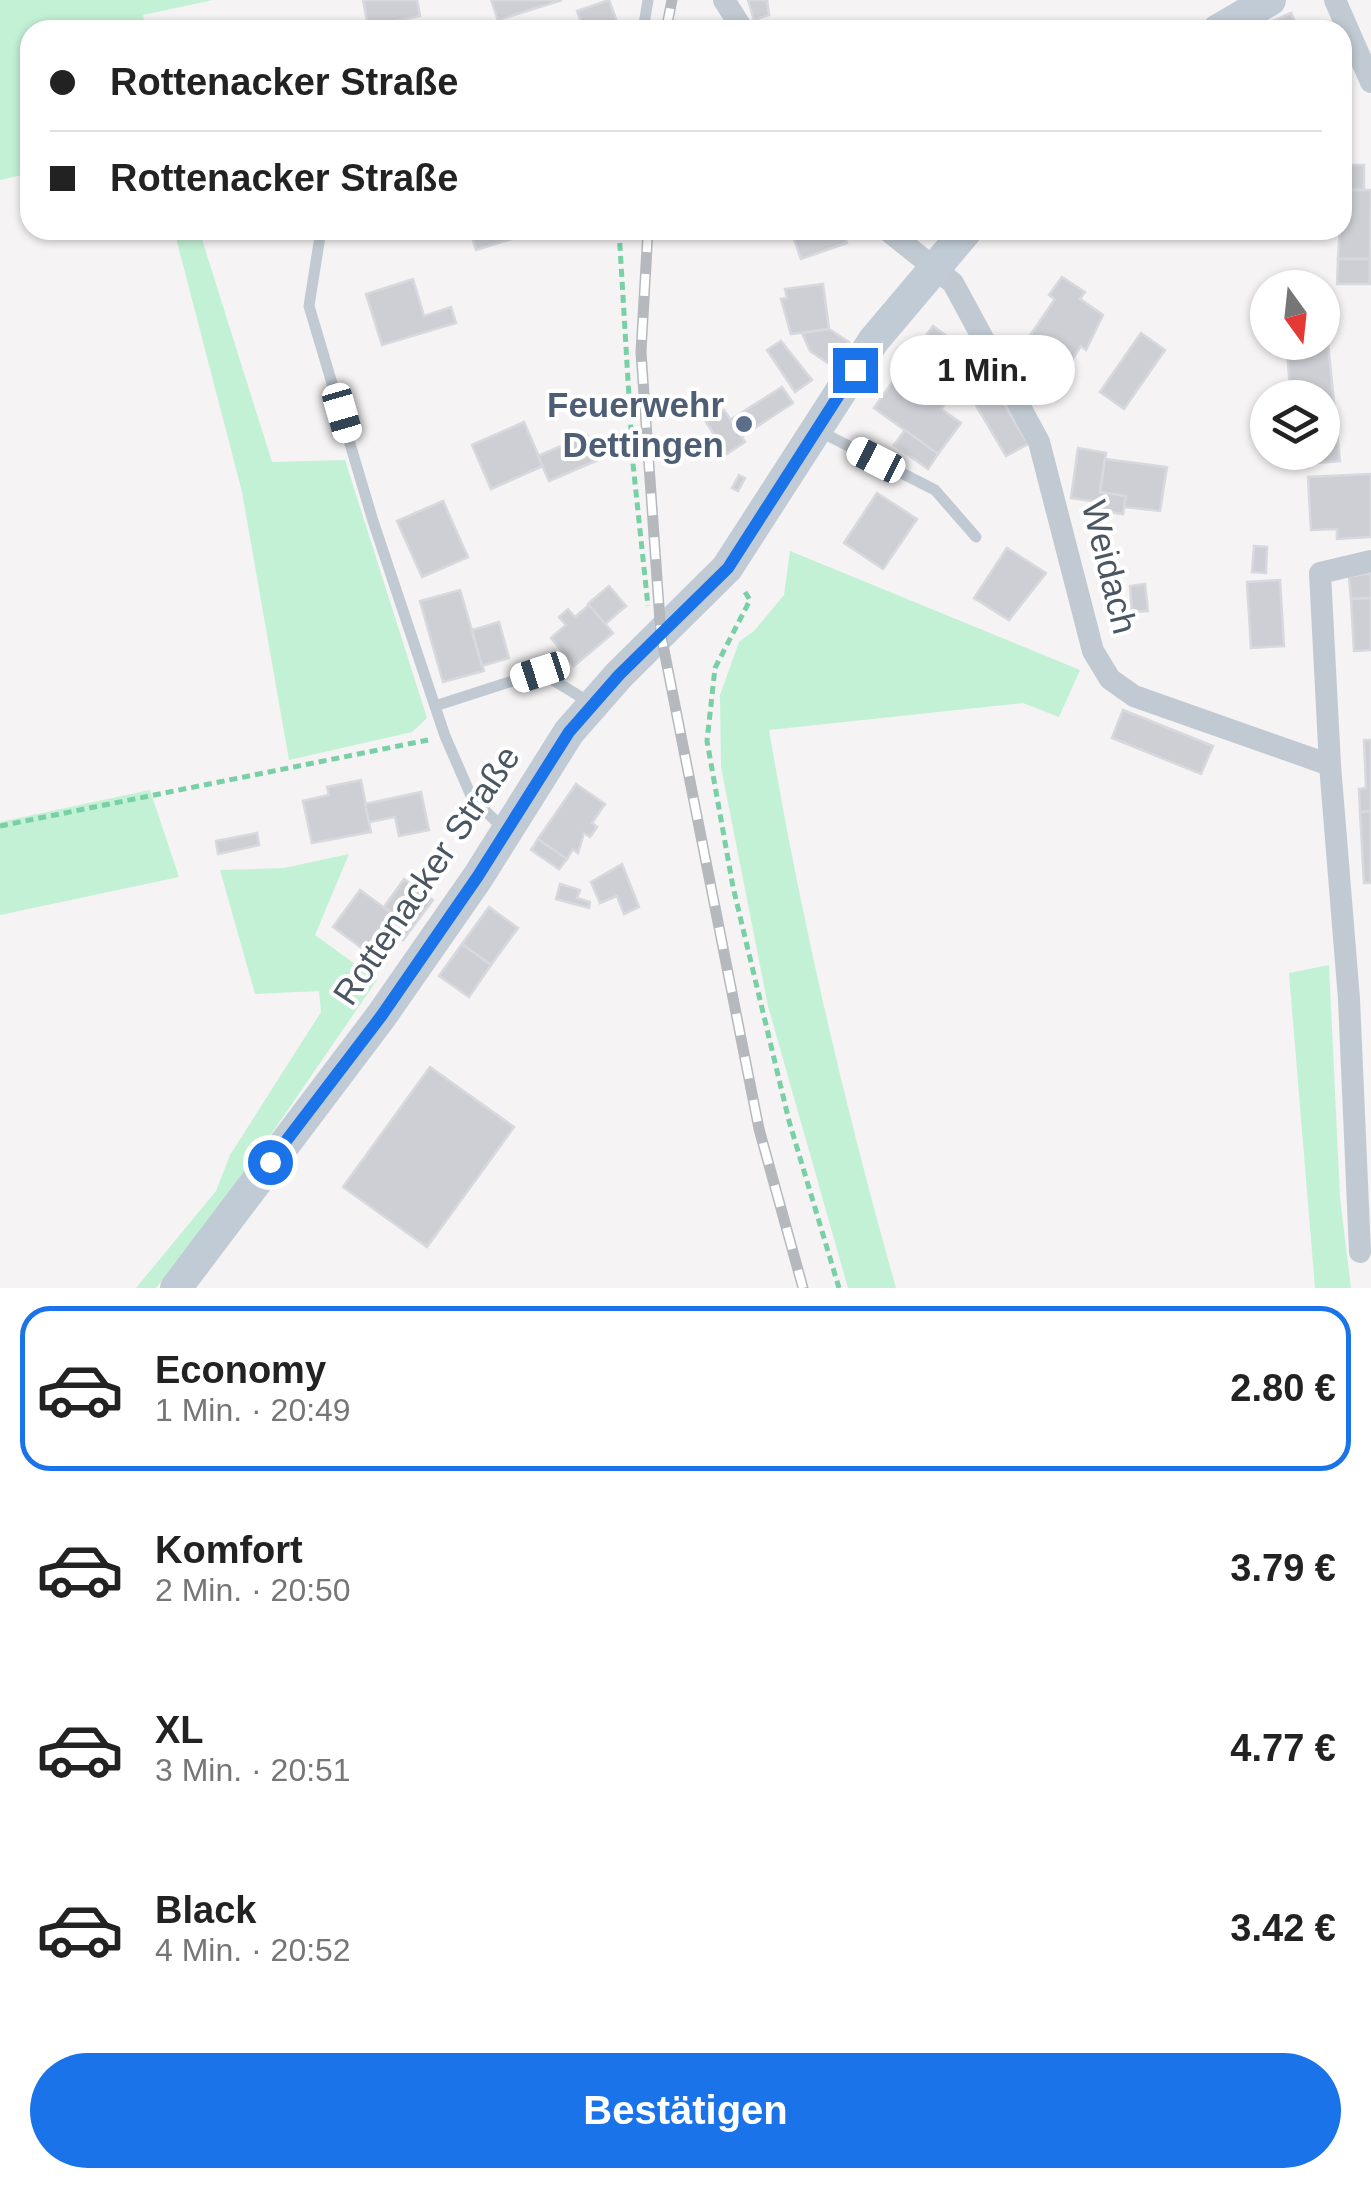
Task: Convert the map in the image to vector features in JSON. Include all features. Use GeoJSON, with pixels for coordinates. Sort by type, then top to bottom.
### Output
{"type":"FeatureCollection","features":[{"type":"Feature","properties":{"kind":"main road"},"geometry":{"type":"LineString","coordinates":[[1235,20],[1270,0]]}},
{"type":"Feature","properties":{"kind":"main road","name":"Rottenacker Straße"},"geometry":{"type":"LineString","coordinates":[[176,1288],[382,1015],[592,704],[728,568],[874,340],[957,240]]}},
{"type":"Feature","properties":{"kind":"street"},"geometry":{"type":"LineString","coordinates":[[1352,39],[1371,82]]}},
{"type":"Feature","properties":{"kind":"street","name":"Weidach"},"geometry":{"type":"LineString","coordinates":[[900,240],[952,283],[1039,442],[1093,651],[1110,679],[1134,696],[1330,764]]}},
{"type":"Feature","properties":{"kind":"street"},"geometry":{"type":"LineString","coordinates":[[1360,1252],[1349,999],[1320,573],[1371,561]]}},
{"type":"Feature","properties":{"kind":"lane"},"geometry":{"type":"LineString","coordinates":[[319,240],[309,306],[372,520],[445,736],[472,798],[506,830]]}},
{"type":"Feature","properties":{"kind":"lane"},"geometry":{"type":"LineString","coordinates":[[817,430],[935,490],[976,537]]}},
{"type":"Feature","properties":{"kind":"lane"},"geometry":{"type":"LineString","coordinates":[[435,706],[540,672],[592,704]]}},
{"type":"Feature","properties":{"kind":"path"},"geometry":{"type":"LineString","coordinates":[[620,240],[633,464],[652,644]]}},
{"type":"Feature","properties":{"kind":"path"},"geometry":{"type":"LineString","coordinates":[[728,568],[750,600],[715,668],[708,741],[733,887],[789,1121],[839,1288]]}},
{"type":"Feature","properties":{"kind":"path"},"geometry":{"type":"LineString","coordinates":[[0,826],[445,736]]}},
{"type":"Feature","properties":{"kind":"green space"},"geometry":{"type":"Polygon","coordinates":[[[0,0],[213,0],[143,15],[144,20],[20,20],[20,175],[0,180],[0,0]]]}},
{"type":"Feature","properties":{"kind":"green space"},"geometry":{"type":"Polygon","coordinates":[[[177,240],[202,240],[272,462],[345,460],[427,718],[412,732],[289,760],[242,492],[177,240]]]}},
{"type":"Feature","properties":{"kind":"green space"},"geometry":{"type":"Polygon","coordinates":[[[790,551],[1080,670],[1059,717],[1023,703],[769,730],[825,1011],[896,1288],[848,1288],[768,1006],[721,767],[720,695],[739,642],[754,631],[784,595],[790,551]]]}},
{"type":"Feature","properties":{"kind":"green space"},"geometry":{"type":"Polygon","coordinates":[[[150,790],[179,877],[0,915],[0,822],[150,790]]]}},
{"type":"Feature","properties":{"kind":"green space"},"geometry":{"type":"Polygon","coordinates":[[[349,854],[315,935],[377,980],[239,1181],[156,1288],[136,1288],[216,1191],[230,1155],[321,1012],[319,991],[255,994],[220,870],[284,868],[349,854]]]}},
{"type":"Feature","properties":{"kind":"green space"},"geometry":{"type":"Polygon","coordinates":[[[1329,965],[1340,1198],[1351,1288],[1315,1288],[1289,973],[1329,965]]]}},
{"type":"Feature","properties":{"kind":"building"},"geometry":{"type":"Polygon","coordinates":[[[363,0],[417,0],[420,16],[367,20],[363,0]]]}},
{"type":"Feature","properties":{"kind":"building"},"geometry":{"type":"Polygon","coordinates":[[[491,0],[562,0],[498,20],[491,0]]]}},
{"type":"Feature","properties":{"kind":"building"},"geometry":{"type":"Polygon","coordinates":[[[609,0],[616,20],[580,20],[577,11],[609,0]]]}},
{"type":"Feature","properties":{"kind":"building"},"geometry":{"type":"Polygon","coordinates":[[[748,0],[767,0],[769,15],[754,20],[748,0]]]}},
{"type":"Feature","properties":{"kind":"building"},"geometry":{"type":"Polygon","coordinates":[[[1291,13],[1294,20],[1275,20],[1291,13]]]}},
{"type":"Feature","properties":{"kind":"building"},"geometry":{"type":"Polygon","coordinates":[[[1352,165],[1364,165],[1364,190],[1352,190],[1352,165]]]}},
{"type":"Feature","properties":{"kind":"building"},"geometry":{"type":"Polygon","coordinates":[[[1352,190],[1371,190],[1370,259],[1338,259],[1339,240],[1352,240],[1352,190]]]}},
{"type":"Feature","properties":{"kind":"building"},"geometry":{"type":"Polygon","coordinates":[[[473,240],[508,240],[476,250],[473,240]]]}},
{"type":"Feature","properties":{"kind":"building"},"geometry":{"type":"Polygon","coordinates":[[[794,240],[846,240],[847,243],[801,259],[794,240]]]}},
{"type":"Feature","properties":{"kind":"building"},"geometry":{"type":"Polygon","coordinates":[[[1338,259],[1370,259],[1370,284],[1340,284],[1338,259]]]}},
{"type":"Feature","properties":{"kind":"building"},"geometry":{"type":"Polygon","coordinates":[[[1062,277],[1085,292],[1080,299],[1103,315],[1086,350],[1081,346],[1067,368],[1027,340],[1055,299],[1049,295],[1062,277]]]}},
{"type":"Feature","properties":{"kind":"building"},"geometry":{"type":"Polygon","coordinates":[[[413,279],[424,316],[451,307],[456,323],[382,345],[366,294],[413,279]]]}},
{"type":"Feature","properties":{"kind":"building"},"geometry":{"type":"Polygon","coordinates":[[[823,284],[829,329],[791,334],[781,299],[787,298],[785,289],[823,284]]]}},
{"type":"Feature","properties":{"kind":"building"},"geometry":{"type":"Polygon","coordinates":[[[933,326],[964,349],[951,367],[959,373],[950,385],[942,379],[936,387],[905,364],[933,326]]]}},
{"type":"Feature","properties":{"kind":"building"},"geometry":{"type":"Polygon","coordinates":[[[829,329],[849,342],[832,366],[810,351],[802,333],[829,329]]]}},
{"type":"Feature","properties":{"kind":"building"},"geometry":{"type":"Polygon","coordinates":[[[1141,333],[1165,350],[1124,409],[1100,392],[1141,333]]]}},
{"type":"Feature","properties":{"kind":"building"},"geometry":{"type":"Polygon","coordinates":[[[781,341],[812,380],[795,392],[767,350],[781,341]]]}},
{"type":"Feature","properties":{"kind":"building"},"geometry":{"type":"Polygon","coordinates":[[[1288,360],[1330,360],[1332,380],[1289,380],[1288,360]]]}},
{"type":"Feature","properties":{"kind":"building"},"geometry":{"type":"Polygon","coordinates":[[[905,364],[936,387],[942,379],[956,389],[941,409],[961,423],[938,454],[874,408],[905,364]]]}},
{"type":"Feature","properties":{"kind":"building"},"geometry":{"type":"Polygon","coordinates":[[[992,384],[1028,444],[1006,456],[971,397],[992,384]]]}},
{"type":"Feature","properties":{"kind":"building"},"geometry":{"type":"Polygon","coordinates":[[[782,387],[793,403],[741,437],[730,420],[782,387]]]}},
{"type":"Feature","properties":{"kind":"building"},"geometry":{"type":"Polygon","coordinates":[[[724,410],[745,442],[727,454],[706,422],[724,410]]]}},
{"type":"Feature","properties":{"kind":"building"},"geometry":{"type":"Polygon","coordinates":[[[524,422],[543,466],[491,489],[472,445],[524,422]]]}},
{"type":"Feature","properties":{"kind":"building"},"geometry":{"type":"Polygon","coordinates":[[[905,430],[938,454],[928,469],[894,445],[905,430]]]}},
{"type":"Feature","properties":{"kind":"building"},"geometry":{"type":"Polygon","coordinates":[[[587,435],[598,460],[549,481],[538,456],[587,435]]]}},
{"type":"Feature","properties":{"kind":"building"},"geometry":{"type":"Polygon","coordinates":[[[1078,448],[1106,453],[1100,492],[1126,496],[1123,514],[1096,510],[1098,502],[1071,498],[1078,448]]]}},
{"type":"Feature","properties":{"kind":"building"},"geometry":{"type":"Polygon","coordinates":[[[1105,459],[1167,467],[1160,511],[1124,507],[1126,496],[1100,492],[1105,459]]]}},
{"type":"Feature","properties":{"kind":"building"},"geometry":{"type":"Polygon","coordinates":[[[1371,474],[1371,537],[1337,539],[1337,529],[1311,530],[1308,477],[1371,474]]]}},
{"type":"Feature","properties":{"kind":"building"},"geometry":{"type":"Polygon","coordinates":[[[739,475],[745,478],[738,491],[732,488],[739,475]]]}},
{"type":"Feature","properties":{"kind":"building"},"geometry":{"type":"Polygon","coordinates":[[[877,493],[917,519],[883,569],[844,543],[877,493]]]}},
{"type":"Feature","properties":{"kind":"building"},"geometry":{"type":"Polygon","coordinates":[[[443,501],[468,557],[422,577],[397,521],[443,501]]]}},
{"type":"Feature","properties":{"kind":"building"},"geometry":{"type":"Polygon","coordinates":[[[1254,546],[1267,547],[1266,573],[1252,572],[1254,546]]]}},
{"type":"Feature","properties":{"kind":"building"},"geometry":{"type":"Polygon","coordinates":[[[1007,548],[1046,573],[1009,620],[974,598],[1007,548]]]}},
{"type":"Feature","properties":{"kind":"building"},"geometry":{"type":"Polygon","coordinates":[[[1371,573],[1371,598],[1351,599],[1349,577],[1371,573]]]}},
{"type":"Feature","properties":{"kind":"building"},"geometry":{"type":"Polygon","coordinates":[[[1280,580],[1284,646],[1251,648],[1247,582],[1280,580]]]}},
{"type":"Feature","properties":{"kind":"building"},"geometry":{"type":"Polygon","coordinates":[[[1145,584],[1148,611],[1132,612],[1130,586],[1145,584]]]}},
{"type":"Feature","properties":{"kind":"building"},"geometry":{"type":"Polygon","coordinates":[[[609,586],[626,606],[605,624],[588,604],[609,586]]]}},
{"type":"Feature","properties":{"kind":"building"},"geometry":{"type":"Polygon","coordinates":[[[460,590],[484,671],[443,682],[420,601],[460,590]]]}},
{"type":"Feature","properties":{"kind":"building"},"geometry":{"type":"Polygon","coordinates":[[[1371,598],[1371,650],[1354,651],[1351,599],[1371,598]]]}},
{"type":"Feature","properties":{"kind":"building"},"geometry":{"type":"Polygon","coordinates":[[[589,605],[613,633],[574,666],[551,638],[566,625],[559,617],[568,609],[575,617],[589,605]]]}},
{"type":"Feature","properties":{"kind":"building"},"geometry":{"type":"Polygon","coordinates":[[[499,622],[509,658],[482,666],[472,630],[499,622]]]}},
{"type":"Feature","properties":{"kind":"building"},"geometry":{"type":"Polygon","coordinates":[[[1123,710],[1213,746],[1201,774],[1112,738],[1123,710]]]}},
{"type":"Feature","properties":{"kind":"building"},"geometry":{"type":"Polygon","coordinates":[[[1364,740],[1371,740],[1371,811],[1360,812],[1359,789],[1366,788],[1364,740]]]}},
{"type":"Feature","properties":{"kind":"building"},"geometry":{"type":"Polygon","coordinates":[[[361,780],[371,832],[312,843],[303,801],[329,795],[327,787],[361,780]]]}},
{"type":"Feature","properties":{"kind":"building"},"geometry":{"type":"Polygon","coordinates":[[[576,784],[605,804],[592,823],[597,827],[590,837],[584,833],[578,853],[573,849],[567,859],[538,839],[576,784]]]}},
{"type":"Feature","properties":{"kind":"building"},"geometry":{"type":"Polygon","coordinates":[[[421,792],[429,830],[399,836],[395,817],[369,822],[365,804],[421,792]]]}},
{"type":"Feature","properties":{"kind":"building"},"geometry":{"type":"Polygon","coordinates":[[[1371,811],[1371,883],[1364,883],[1360,812],[1371,811]]]}},
{"type":"Feature","properties":{"kind":"building"},"geometry":{"type":"Polygon","coordinates":[[[257,833],[259,845],[218,854],[216,841],[257,833]]]}},
{"type":"Feature","properties":{"kind":"building"},"geometry":{"type":"Polygon","coordinates":[[[538,839],[567,859],[559,869],[531,850],[538,839]]]}},
{"type":"Feature","properties":{"kind":"building"},"geometry":{"type":"Polygon","coordinates":[[[622,864],[639,907],[624,914],[617,896],[600,903],[591,882],[622,864]]]}},
{"type":"Feature","properties":{"kind":"building"},"geometry":{"type":"Polygon","coordinates":[[[404,879],[433,900],[412,928],[384,907],[404,879]]]}},
{"type":"Feature","properties":{"kind":"building"},"geometry":{"type":"Polygon","coordinates":[[[560,884],[580,890],[577,898],[590,902],[589,908],[556,899],[560,884]]]}},
{"type":"Feature","properties":{"kind":"building"},"geometry":{"type":"Polygon","coordinates":[[[360,890],[412,928],[403,940],[392,932],[374,957],[333,927],[360,890]]]}},
{"type":"Feature","properties":{"kind":"building"},"geometry":{"type":"Polygon","coordinates":[[[489,907],[518,928],[491,965],[462,944],[489,907]]]}},
{"type":"Feature","properties":{"kind":"building"},"geometry":{"type":"Polygon","coordinates":[[[462,944],[491,965],[469,997],[439,976],[462,944]]]}},
{"type":"Feature","properties":{"kind":"building"},"geometry":{"type":"Polygon","coordinates":[[[430,1067],[514,1127],[427,1247],[343,1187],[430,1067]]]}},
{"type":"Feature","properties":{"kind":"railway"},"geometry":{"type":"LineString","coordinates":[[668,20],[672,0]]}},
{"type":"Feature","properties":{"kind":"railway"},"geometry":{"type":"LineString","coordinates":[[647,240],[641,352],[661,635],[759,1129],[803,1288]]}},
{"type":"Feature","properties":{"kind":"place","name":"Feuerwehr Dettingen"},"geometry":{"type":"Point","coordinates":[744,424]}},
{"type":"Feature","properties":{"kind":"route"},"geometry":{"type":"LineString","coordinates":[[270,1162],[382,1015],[478,876],[569,732],[619,675],[728,568],[855,370]]}}]}
